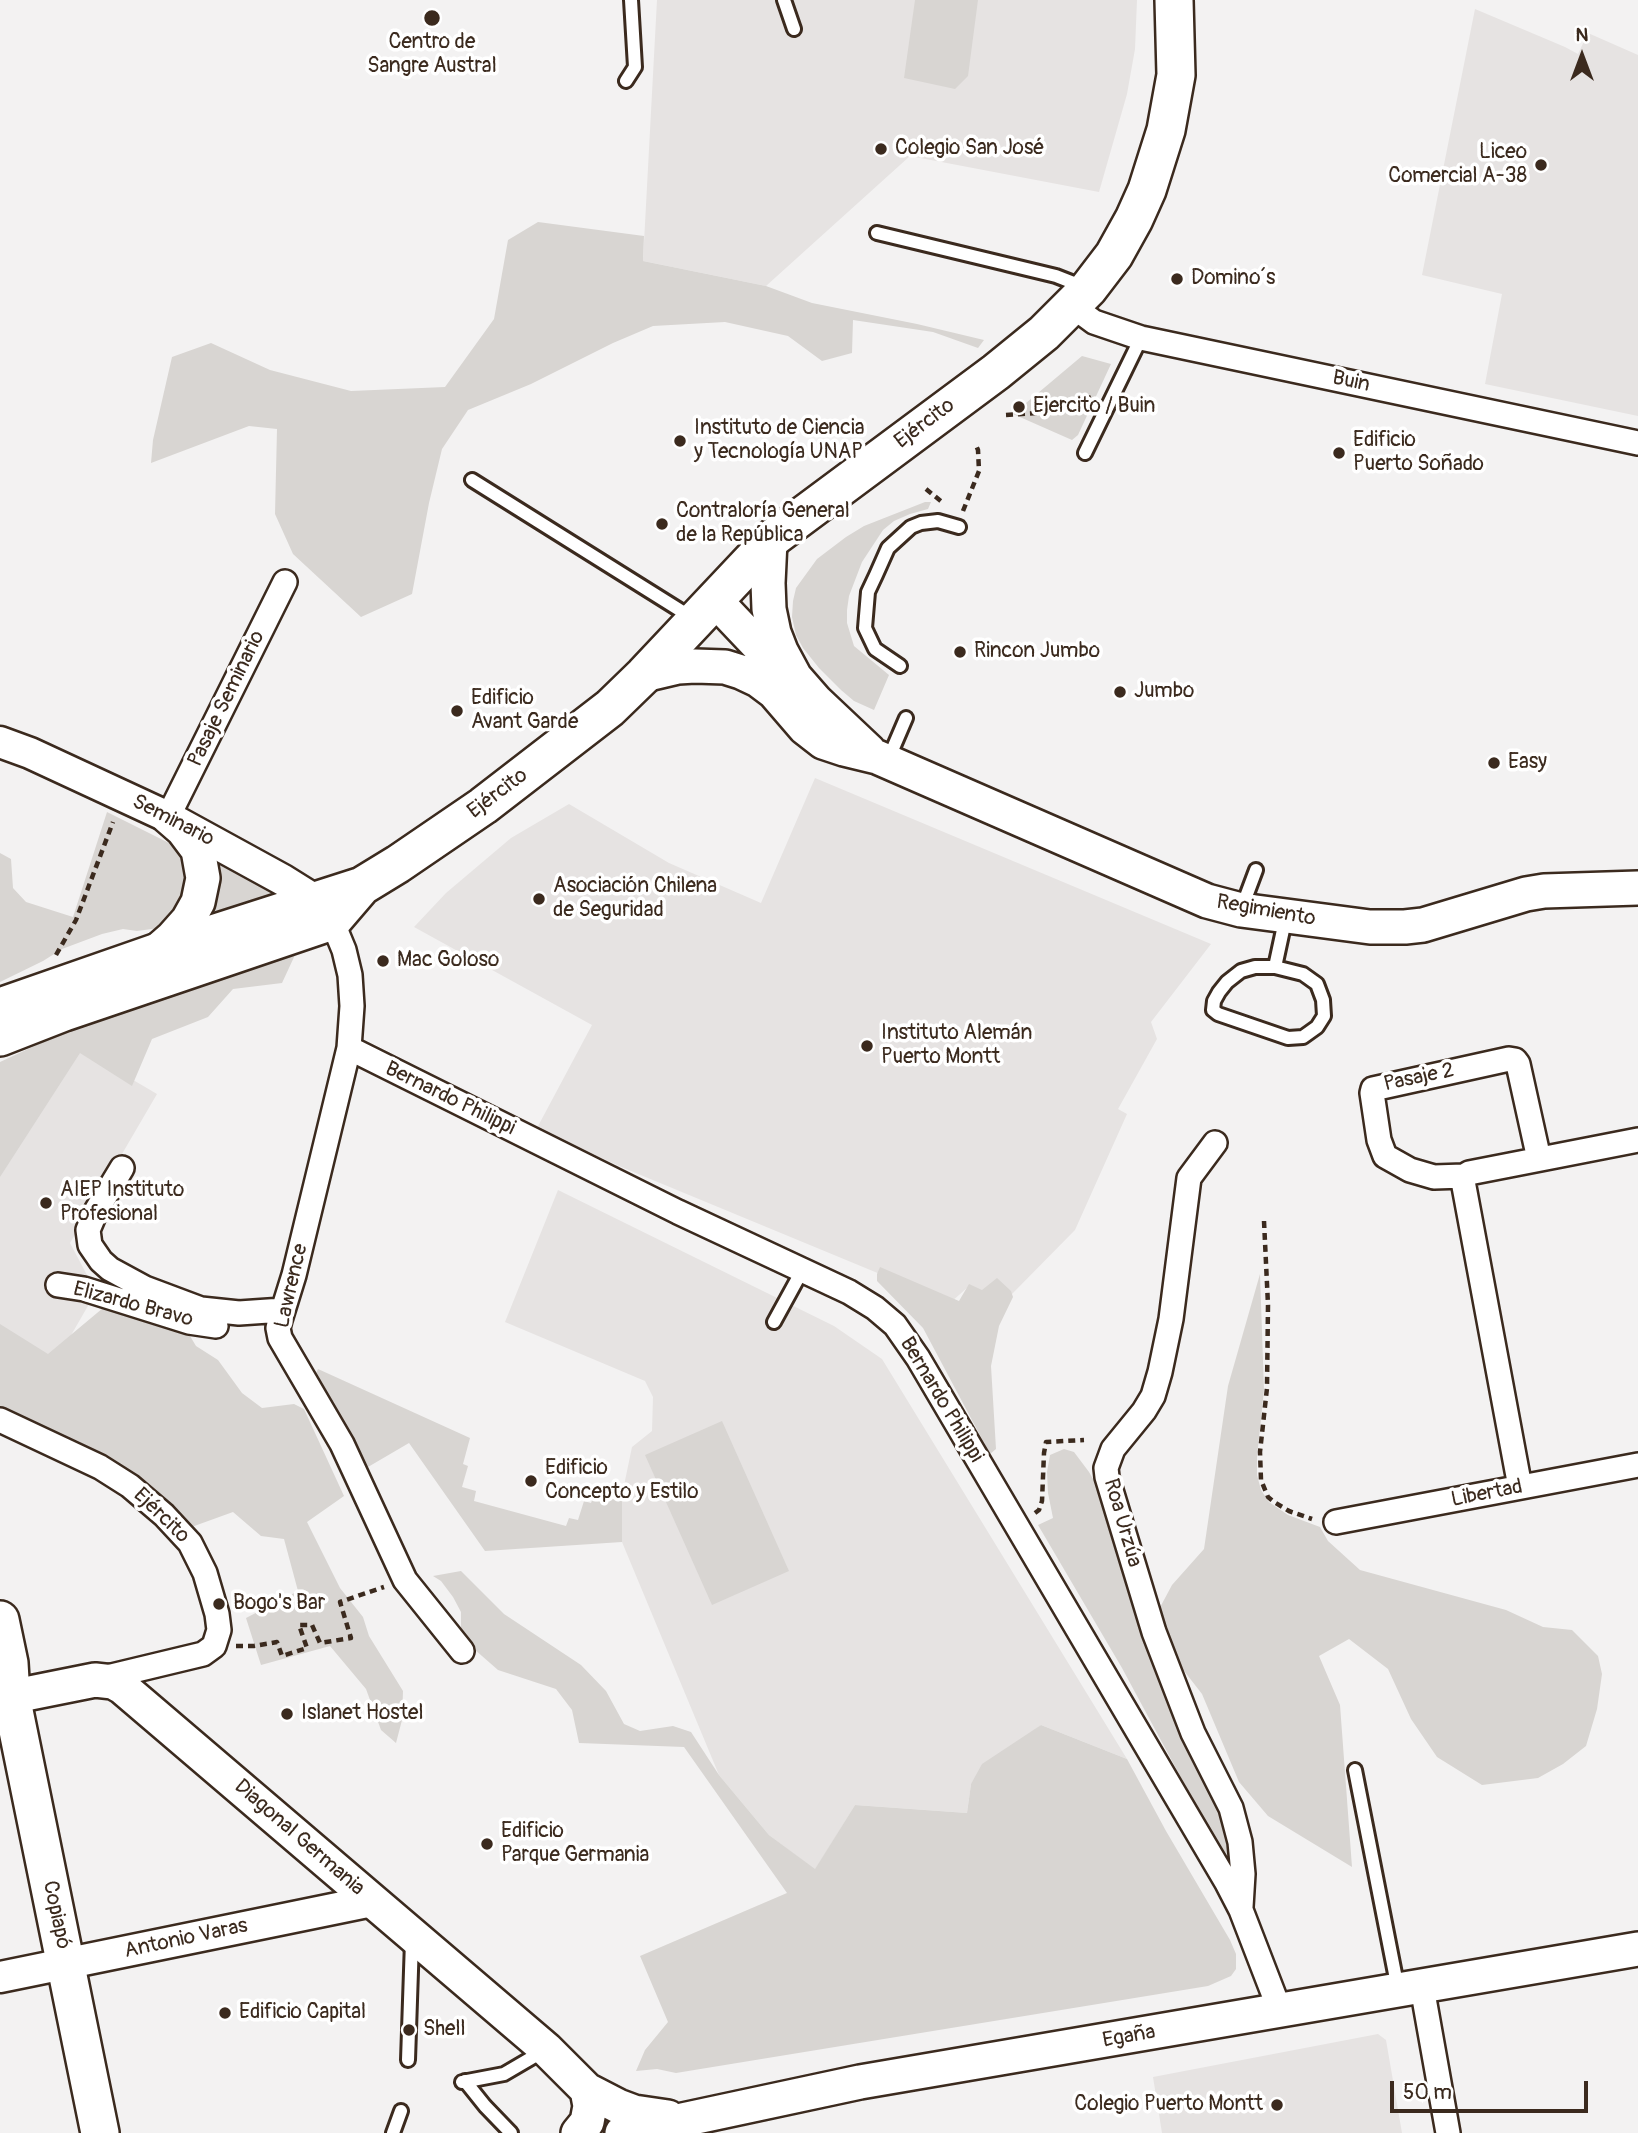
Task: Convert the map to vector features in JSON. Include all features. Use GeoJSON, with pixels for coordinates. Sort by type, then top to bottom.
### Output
{"type":"FeatureCollection","features":[{"type":"Feature","properties":{"kind":"main road","name":"Ejército"},"geometry":{"type":"LineString","coordinates":[[324,911],[483,806],[610,708],[790,523],[996,372],[1044,333],[1080,297],[1114,255],[1134,219],[1147,190],[1166,130],[1176,75],[1174,0]]}},
{"type":"Feature","properties":{"kind":"main road","name":"Regimiento"},"geometry":{"type":"LineString","coordinates":[[770,541],[769,609],[774,633],[795,677]]}},
{"type":"Feature","properties":{"kind":"main road","name":"Regimiento"},"geometry":{"type":"LineString","coordinates":[[705,610],[795,677],[835,720],[882,760]]}},
{"type":"Feature","properties":{"kind":"main road","name":"Regimiento"},"geometry":{"type":"LineString","coordinates":[[644,675],[695,666],[725,667],[741,672],[774,692],[805,728],[823,741],[844,750],[882,760],[1207,901],[1241,910],[1370,927],[1405,928],[1442,920],[1526,894],[1564,889],[1638,888]]}},
{"type":"Feature","properties":{"kind":"main road"},"geometry":{"type":"LineString","coordinates":[[156,953],[188,920],[198,902],[203,878],[198,850],[169,817]]}},
{"type":"Feature","properties":{"kind":"main road"},"geometry":{"type":"LineString","coordinates":[[0,1007],[156,953],[324,911]]}},
{"type":"Feature","properties":{"kind":"main road"},"geometry":{"type":"LineString","coordinates":[[0,1037],[324,911]]}},
{"type":"Feature","properties":{"kind":"main road"},"geometry":{"type":"LineString","coordinates":[[0,1620],[9,1663],[4,1693],[95,1680]]}},
{"type":"Feature","properties":{"kind":"main road","name":"Diagonal Germania"},"geometry":{"type":"LineString","coordinates":[[95,1680],[113,1682],[122,1687],[554,2057],[587,2090],[634,2112],[665,2117],[694,2117]]}},
{"type":"Feature","properties":{"kind":"main road","name":"Copiapó"},"geometry":{"type":"LineString","coordinates":[[4,1693],[66,1964],[100,2133]]}},
{"type":"Feature","properties":{"kind":"main road","name":"Egaña"},"geometry":{"type":"LineString","coordinates":[[622,2133],[860,2082],[1638,1949]]}},
{"type":"Feature","properties":{"kind":"main road","name":"Diagonal Germania"},"geometry":{"type":"LineString","coordinates":[[554,2057],[600,2082],[637,2094],[681,2102],[751,2104]]}},
{"type":"Feature","properties":{"kind":"main road"},"geometry":{"type":"LineString","coordinates":[[578,2133],[587,2122],[590,2106],[587,2090]]}},
{"type":"Feature","properties":{"kind":"street","name":"Buin"},"geometry":{"type":"LineString","coordinates":[[1080,297],[1094,322],[1141,338],[1638,443]]}},
{"type":"Feature","properties":{"kind":"street","name":"Pasaje Seminario"},"geometry":{"type":"LineString","coordinates":[[169,817],[285,582]]}},
{"type":"Feature","properties":{"kind":"street","name":"Seminario"},"geometry":{"type":"LineString","coordinates":[[0,742],[30,752],[169,817],[324,911]]}},
{"type":"Feature","properties":{"kind":"street","name":"Lawrence"},"geometry":{"type":"LineString","coordinates":[[324,911],[344,950],[350,975],[352,1006],[349,1048],[295,1275],[278,1328],[280,1338],[342,1444],[405,1580],[462,1651]]}},
{"type":"Feature","properties":{"kind":"street","name":"Bernardo Philippi"},"geometry":{"type":"LineString","coordinates":[[349,1048],[678,1212],[803,1269],[864,1300],[895,1325],[907,1340],[1227,1883],[1241,1910],[1280,2011]]}},
{"type":"Feature","properties":{"kind":"street","name":"Pasaje 2"},"geometry":{"type":"LineString","coordinates":[[1464,1176],[1433,1177],[1410,1170],[1385,1156],[1379,1140],[1373,1089],[1509,1059],[1515,1060],[1539,1159]]}},
{"type":"Feature","properties":{"kind":"street"},"geometry":{"type":"LineString","coordinates":[[1520,1487],[1462,1181],[1469,1173],[1638,1140]]}},
{"type":"Feature","properties":{"kind":"street","name":"Roa Urzúa"},"geometry":{"type":"LineString","coordinates":[[1215,1143],[1189,1178],[1171,1319],[1153,1396],[1144,1412],[1113,1449],[1106,1468],[1154,1632],[1193,1733],[1231,1808],[1240,1842],[1243,1874],[1241,1910]]}},
{"type":"Feature","properties":{"kind":"street","name":"Elizardo Bravo"},"geometry":{"type":"LineString","coordinates":[[122,1168],[96,1211],[88,1230],[90,1245],[110,1269],[145,1288],[201,1309],[239,1313],[283,1310]]}},
{"type":"Feature","properties":{"kind":"street","name":"Elizardo Bravo"},"geometry":{"type":"LineString","coordinates":[[58,1285],[84,1289],[159,1314],[212,1326],[249,1323],[283,1310]]}},
{"type":"Feature","properties":{"kind":"street","name":"Ejército"},"geometry":{"type":"LineString","coordinates":[[0,1419],[100,1467],[130,1486],[164,1515],[190,1544],[205,1573],[219,1630],[214,1646],[203,1654],[95,1680]]}},
{"type":"Feature","properties":{"kind":"street","name":"Libertad"},"geometry":{"type":"LineString","coordinates":[[1336,1522],[1638,1465]]}},
{"type":"Feature","properties":{"kind":"street","name":"Antonio Varas"},"geometry":{"type":"LineString","coordinates":[[0,1978],[372,1901]]}},
{"type":"Feature","properties":{"kind":"street"},"geometry":{"type":"LineString","coordinates":[[1410,1989],[1448,2133]]}},
{"type":"Feature","properties":{"kind":"lane"},"geometry":{"type":"LineString","coordinates":[[626,81],[635,67],[631,0]]}},
{"type":"Feature","properties":{"kind":"lane"},"geometry":{"type":"LineString","coordinates":[[784,0],[794,29]]}},
{"type":"Feature","properties":{"kind":"lane"},"geometry":{"type":"LineString","coordinates":[[877,233],[1056,276],[1080,297]]}},
{"type":"Feature","properties":{"kind":"lane"},"geometry":{"type":"LineString","coordinates":[[1085,453],[1141,338]]}},
{"type":"Feature","properties":{"kind":"lane"},"geometry":{"type":"LineString","coordinates":[[472,480],[705,610]]}},
{"type":"Feature","properties":{"kind":"lane"},"geometry":{"type":"LineString","coordinates":[[900,666],[874,649],[868,639],[865,611],[872,583],[888,548],[911,527],[930,521],[958,527]]}},
{"type":"Feature","properties":{"kind":"lane"},"geometry":{"type":"LineString","coordinates":[[882,760],[906,718]]}},
{"type":"Feature","properties":{"kind":"lane"},"geometry":{"type":"LineString","coordinates":[[1241,910],[1256,870]]}},
{"type":"Feature","properties":{"kind":"lane"},"geometry":{"type":"LineString","coordinates":[[1275,967],[1286,916]]}},
{"type":"Feature","properties":{"kind":"lane"},"geometry":{"type":"LineString","coordinates":[[1255,967],[1275,967],[1303,974],[1317,984],[1323,1000],[1324,1016],[1317,1027],[1303,1037],[1288,1038],[1213,1010],[1219,992],[1241,971],[1255,967]]}},
{"type":"Feature","properties":{"kind":"lane"},"geometry":{"type":"LineString","coordinates":[[774,1322],[803,1269]]}},
{"type":"Feature","properties":{"kind":"lane"},"geometry":{"type":"LineString","coordinates":[[1355,1770],[1410,1989]]}},
{"type":"Feature","properties":{"kind":"lane"},"geometry":{"type":"LineString","coordinates":[[408,2060],[412,1936]]}},
{"type":"Feature","properties":{"kind":"lane"},"geometry":{"type":"LineString","coordinates":[[511,2133],[463,2082],[504,2074],[554,2057]]}},
{"type":"Feature","properties":{"kind":"lane"},"geometry":{"type":"LineString","coordinates":[[393,2133],[401,2111]]}},
{"type":"Feature","properties":{"kind":"path"},"geometry":{"type":"LineString","coordinates":[[1006,415],[1055,412],[1117,386]]}},
{"type":"Feature","properties":{"kind":"path"},"geometry":{"type":"LineString","coordinates":[[958,527],[979,471],[975,443]]}},
{"type":"Feature","properties":{"kind":"path"},"geometry":{"type":"LineString","coordinates":[[53,959],[76,920],[116,815]]}},
{"type":"Feature","properties":{"kind":"path"},"geometry":{"type":"LineString","coordinates":[[1264,1221],[1268,1305],[1267,1388],[1260,1452],[1261,1480],[1268,1497],[1280,1507],[1299,1515]]}},
{"type":"Feature","properties":{"kind":"path"},"geometry":{"type":"LineString","coordinates":[[1016,1525],[1039,1510],[1043,1494],[1046,1442],[1084,1440]]}},
{"type":"Feature","properties":{"kind":"path"},"geometry":{"type":"LineString","coordinates":[[254,1647],[277,1642],[282,1656],[307,1648],[299,1625],[312,1625],[320,1643],[351,1638],[340,1602],[405,1580]]}},
{"type":"Feature","properties":{"kind":"shaded area","name":"Colegio San José"},"geometry":{"type":"Polygon","coordinates":[[[657,0],[1137,0],[1135,49],[1127,94],[1099,192],[910,156],[766,286],[643,261],[657,0]]]}},
{"type":"Feature","properties":{"kind":"shaded area"},"geometry":{"type":"Polygon","coordinates":[[[915,0],[978,0],[968,76],[955,89],[904,78],[915,0]]]}},
{"type":"Feature","properties":{"kind":"shaded area","name":"Liceo Comercial A-38"},"geometry":{"type":"Polygon","coordinates":[[[1475,9],[1578,54],[1588,33],[1638,55],[1638,416],[1485,384],[1502,294],[1422,275],[1475,9]]]}},
{"type":"Feature","properties":{"kind":"shaded area"},"geometry":{"type":"Polygon","coordinates":[[[538,222],[644,236],[643,261],[766,286],[812,303],[984,340],[978,348],[933,332],[853,320],[852,353],[822,361],[788,336],[725,322],[653,326],[613,343],[531,384],[468,410],[442,449],[412,594],[361,617],[293,554],[275,514],[277,429],[249,426],[151,463],[153,440],[172,357],[211,343],[270,370],[351,391],[445,387],[494,319],[508,240],[538,222]]]}},
{"type":"Feature","properties":{"kind":"shaded area"},"geometry":{"type":"Polygon","coordinates":[[[1082,356],[1111,364],[1078,435],[1072,440],[1013,414],[1082,356]]]}},
{"type":"Feature","properties":{"kind":"shaded area"},"geometry":{"type":"Polygon","coordinates":[[[931,502],[928,509],[894,521],[883,530],[862,562],[849,596],[847,623],[854,646],[889,675],[874,710],[854,701],[841,690],[803,648],[796,635],[792,617],[796,588],[817,559],[846,537],[864,526],[931,502]]]}},
{"type":"Feature","properties":{"kind":"shaded area","name":"Instituto Alemán Puerto Montt"},"geometry":{"type":"Polygon","coordinates":[[[815,778],[1211,944],[1151,1022],[1157,1039],[1118,1109],[1127,1114],[1075,1230],[1012,1294],[984,1296],[968,1287],[950,1303],[619,1166],[537,1128],[592,1025],[414,927],[446,893],[511,838],[569,804],[669,863],[761,903],[815,778]]]}},
{"type":"Feature","properties":{"kind":"shaded area"},"geometry":{"type":"Polygon","coordinates":[[[107,812],[179,848],[190,869],[183,903],[159,928],[137,931],[123,929],[102,934],[62,949],[0,982],[0,853],[11,859],[13,888],[26,902],[73,917],[107,812]]]}},
{"type":"Feature","properties":{"kind":"shaded area"},"geometry":{"type":"Polygon","coordinates":[[[217,857],[287,895],[208,916],[217,857]]]}},
{"type":"Feature","properties":{"kind":"shaded area"},"geometry":{"type":"Polygon","coordinates":[[[295,955],[282,983],[233,989],[208,1017],[152,1039],[132,1086],[80,1053],[0,1177],[0,1062],[56,1036],[295,955]]]}},
{"type":"Feature","properties":{"kind":"shaded area","name":"AIEP Instituto Profesional"},"geometry":{"type":"Polygon","coordinates":[[[72,1044],[157,1094],[70,1243],[96,1292],[55,1363],[0,1330],[0,1164],[72,1044]]]}},
{"type":"Feature","properties":{"kind":"shaded area"},"geometry":{"type":"Polygon","coordinates":[[[558,1190],[834,1326],[882,1359],[1127,1759],[1041,1725],[971,1784],[967,1813],[855,1805],[815,1870],[769,1835],[719,1775],[622,1542],[622,1495],[632,1447],[652,1431],[653,1397],[645,1381],[505,1322],[558,1190]]]}},
{"type":"Feature","properties":{"kind":"shaded area"},"geometry":{"type":"Polygon","coordinates":[[[880,1267],[959,1301],[969,1284],[982,1290],[997,1278],[1011,1291],[1013,1297],[999,1326],[991,1366],[996,1449],[990,1454],[923,1328],[877,1281],[880,1267]]]}},
{"type":"Feature","properties":{"kind":"shaded area"},"geometry":{"type":"Polygon","coordinates":[[[1260,1274],[1264,1390],[1257,1475],[1261,1490],[1269,1502],[1288,1515],[1320,1527],[1328,1541],[1360,1570],[1506,1610],[1543,1627],[1572,1630],[1598,1656],[1602,1674],[1597,1709],[1586,1746],[1563,1764],[1538,1778],[1482,1785],[1437,1757],[1411,1719],[1388,1669],[1349,1639],[1319,1656],[1340,1705],[1352,1867],[1268,1816],[1239,1782],[1202,1694],[1181,1667],[1157,1613],[1172,1585],[1204,1549],[1228,1386],[1260,1274]]]}},
{"type":"Feature","properties":{"kind":"shaded area"},"geometry":{"type":"Polygon","coordinates":[[[103,1308],[190,1336],[196,1346],[218,1360],[242,1393],[262,1408],[294,1404],[304,1409],[344,1496],[307,1522],[340,1588],[363,1617],[369,1636],[403,1691],[402,1720],[396,1743],[381,1730],[366,1689],[330,1646],[261,1665],[246,1618],[298,1591],[284,1539],[261,1536],[233,1512],[186,1529],[0,1415],[0,1324],[48,1354],[103,1308]]]}},
{"type":"Feature","properties":{"kind":"shaded area"},"geometry":{"type":"Polygon","coordinates":[[[318,1369],[470,1438],[463,1464],[468,1466],[462,1487],[476,1491],[474,1501],[566,1526],[569,1518],[578,1520],[584,1501],[591,1503],[594,1495],[622,1495],[622,1542],[485,1551],[409,1443],[368,1467],[314,1377],[318,1369]]]}},
{"type":"Feature","properties":{"kind":"shaded area"},"geometry":{"type":"Polygon","coordinates":[[[722,1421],[789,1571],[712,1605],[645,1455],[722,1421]]]}},
{"type":"Feature","properties":{"kind":"shaded area"},"geometry":{"type":"Polygon","coordinates":[[[1064,1449],[1074,1452],[1100,1491],[1224,1826],[1231,1849],[1227,1863],[1122,1668],[1038,1525],[1053,1518],[1047,1472],[1050,1455],[1064,1449]]]}},
{"type":"Feature","properties":{"kind":"shaded area"},"geometry":{"type":"Polygon","coordinates":[[[461,1571],[504,1614],[581,1665],[606,1691],[624,1724],[640,1731],[673,1726],[691,1732],[719,1775],[769,1835],[815,1869],[855,1805],[967,1813],[971,1784],[982,1764],[1041,1725],[1127,1759],[1230,1940],[1236,1954],[1236,1969],[1231,1976],[1208,1986],[676,2073],[657,2069],[636,2071],[645,2050],[668,2022],[640,1956],[787,1893],[684,1747],[579,1743],[572,1710],[556,1689],[498,1670],[474,1649],[461,1628],[461,1612],[453,1597],[441,1581],[433,1576],[461,1571]]]}},
{"type":"Feature","properties":{"kind":"shaded area","name":"Colegio Puerto Montt"},"geometry":{"type":"Polygon","coordinates":[[[1378,2034],[1386,2040],[1402,2133],[1162,2133],[1153,2077],[1378,2034]]]}},
{"type":"Feature","properties":{"kind":"place","name":"Centro de Sangre Austral"},"geometry":{"type":"Point","coordinates":[432,18]}},
{"type":"Feature","properties":{"kind":"place","name":"Colegio San José"},"geometry":{"type":"Point","coordinates":[881,149]}},
{"type":"Feature","properties":{"kind":"place","name":"Liceo Comercial A-38"},"geometry":{"type":"Point","coordinates":[1541,165]}},
{"type":"Feature","properties":{"kind":"place","name":"Domino´s"},"geometry":{"type":"Point","coordinates":[1177,279]}},
{"type":"Feature","properties":{"kind":"place","name":"Ejercito / Buin"},"geometry":{"type":"Point","coordinates":[1019,407]}},
{"type":"Feature","properties":{"kind":"place","name":"Instituto de Ciencia y Tecnología UNAP"},"geometry":{"type":"Point","coordinates":[680,441]}},
{"type":"Feature","properties":{"kind":"place","name":"Edificio Puerto Soñado"},"geometry":{"type":"Point","coordinates":[1339,453]}},
{"type":"Feature","properties":{"kind":"place","name":"Contraloría General de la República"},"geometry":{"type":"Point","coordinates":[662,524]}},
{"type":"Feature","properties":{"kind":"place","name":"Rincon Jumbo"},"geometry":{"type":"Point","coordinates":[960,652]}},
{"type":"Feature","properties":{"kind":"place","name":"Jumbo"},"geometry":{"type":"Point","coordinates":[1120,692]}},
{"type":"Feature","properties":{"kind":"place","name":"Edificio Avant Garde"},"geometry":{"type":"Point","coordinates":[457,711]}},
{"type":"Feature","properties":{"kind":"place","name":"Easy"},"geometry":{"type":"Point","coordinates":[1494,763]}},
{"type":"Feature","properties":{"kind":"place","name":"Asociación Chilena de Seguridad"},"geometry":{"type":"Point","coordinates":[539,899]}},
{"type":"Feature","properties":{"kind":"place","name":"Mac Goloso"},"geometry":{"type":"Point","coordinates":[383,961]}},
{"type":"Feature","properties":{"kind":"place","name":"Instituto Alemán Puerto Montt"},"geometry":{"type":"Point","coordinates":[867,1046]}},
{"type":"Feature","properties":{"kind":"place","name":"AIEP Instituto Profesional"},"geometry":{"type":"Point","coordinates":[46,1203]}},
{"type":"Feature","properties":{"kind":"place","name":"Edificio Concepto y Estilo"},"geometry":{"type":"Point","coordinates":[531,1481]}},
{"type":"Feature","properties":{"kind":"place","name":"Bogo's Bar"},"geometry":{"type":"Point","coordinates":[219,1604]}},
{"type":"Feature","properties":{"kind":"place","name":"Islanet Hostel"},"geometry":{"type":"Point","coordinates":[287,1714]}},
{"type":"Feature","properties":{"kind":"place","name":"Edificio Parque Germania"},"geometry":{"type":"Point","coordinates":[487,1844]}},
{"type":"Feature","properties":{"kind":"place","name":"Edificio Capital"},"geometry":{"type":"Point","coordinates":[225,2013]}},
{"type":"Feature","properties":{"kind":"place","name":"Shell"},"geometry":{"type":"Point","coordinates":[409,2030]}},
{"type":"Feature","properties":{"kind":"place","name":"Colegio Puerto Montt"},"geometry":{"type":"Point","coordinates":[1277,2105]}}]}
